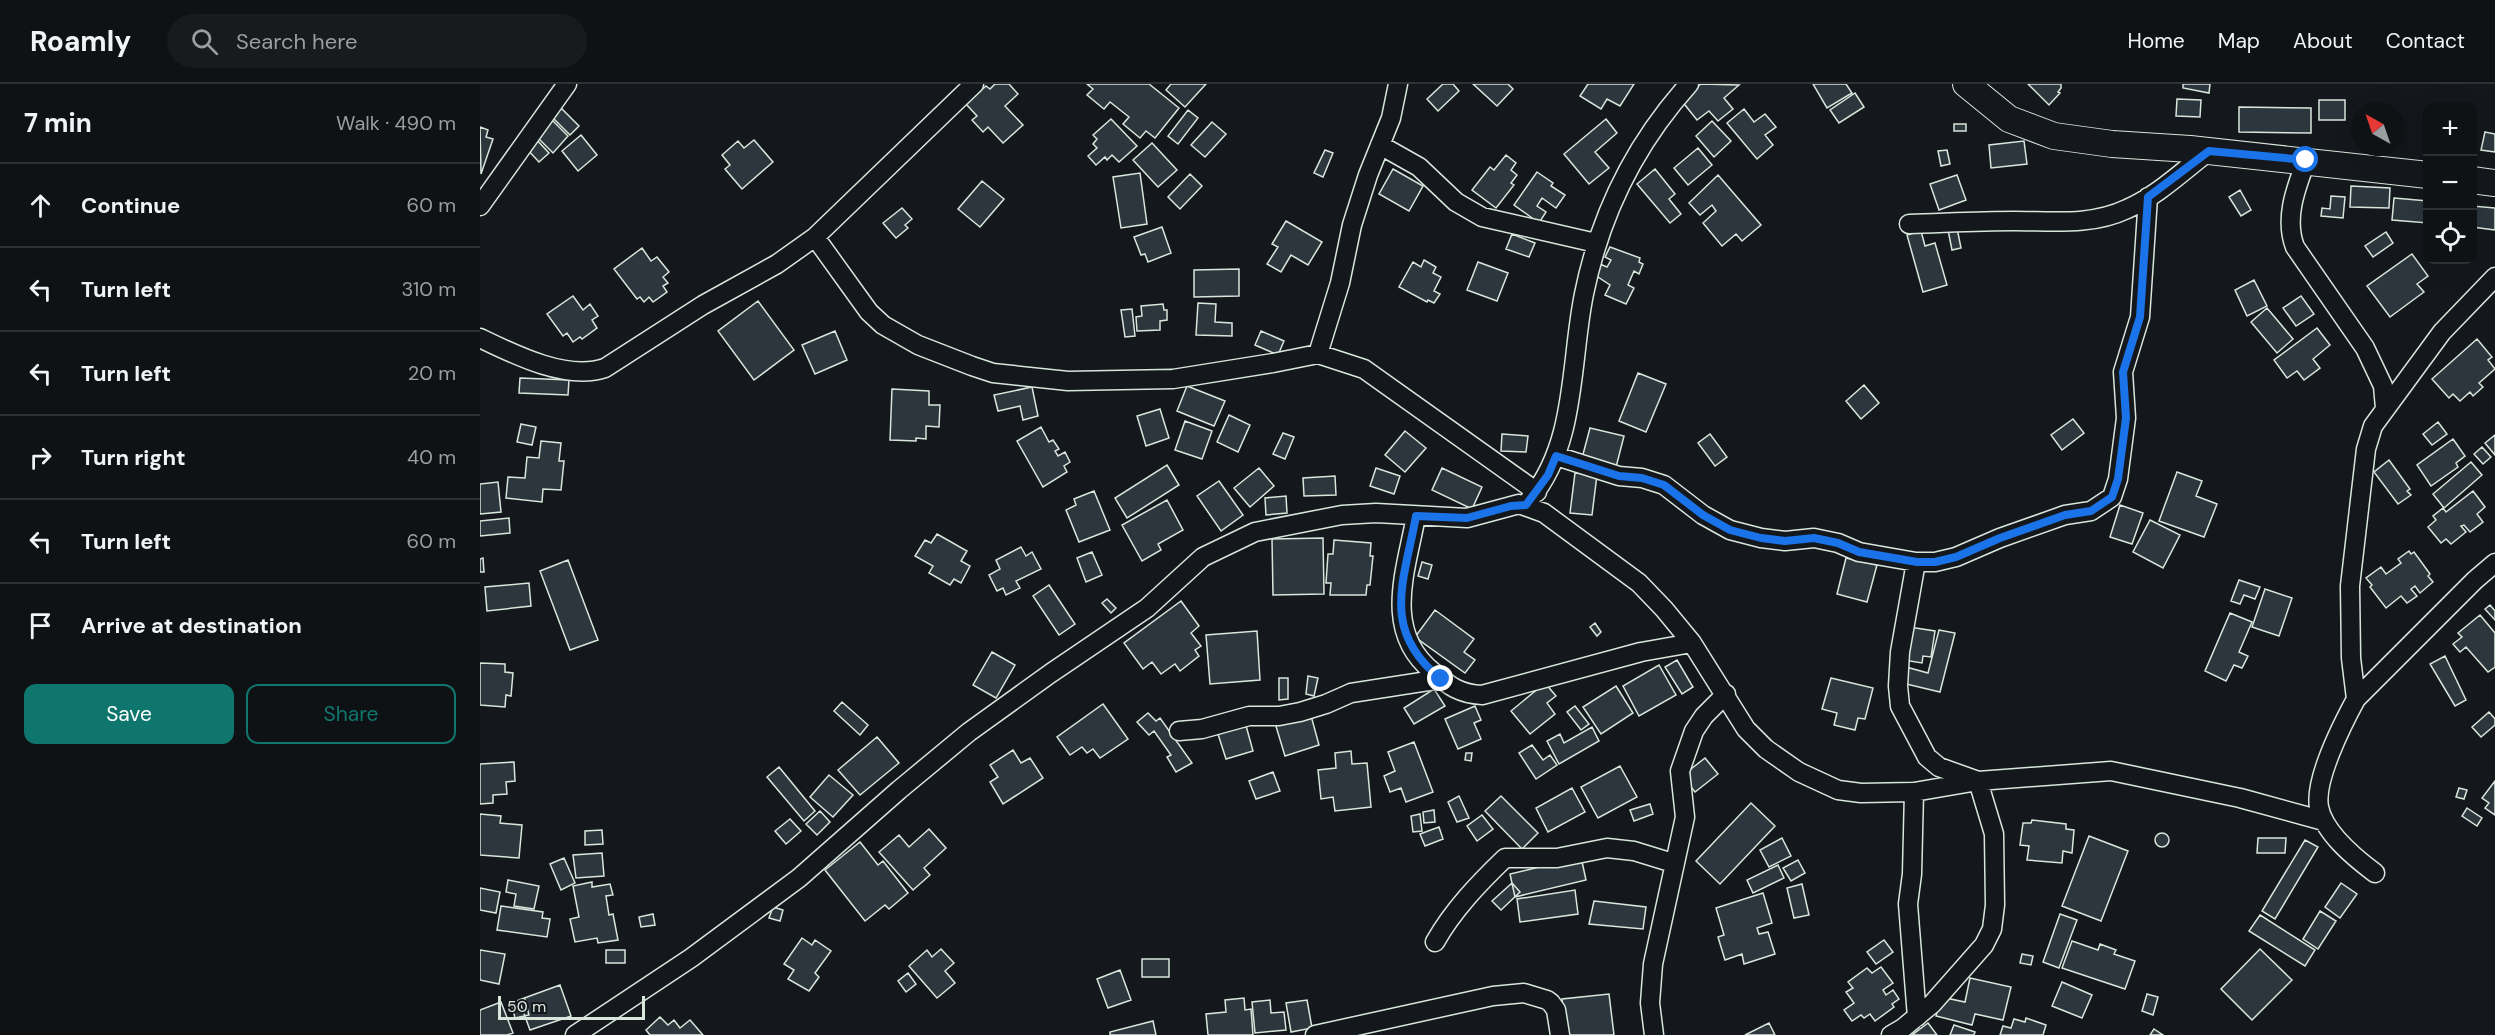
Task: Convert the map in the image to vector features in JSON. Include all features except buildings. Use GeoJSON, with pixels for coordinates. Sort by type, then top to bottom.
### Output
{"type":"FeatureCollection","features":[{"type":"Feature","properties":{"kind":"street"},"geometry":{"type":"LineString","coordinates":[[480,206],[567,84]]}},
{"type":"Feature","properties":{"kind":"street"},"geometry":{"type":"LineString","coordinates":[[480,338],[535,362],[568,371],[591,372],[605,368],[703,304],[777,264],[815,237],[974,84]]}},
{"type":"Feature","properties":{"kind":"street"},"geometry":{"type":"LineString","coordinates":[[1318,354],[1335,304],[1352,225],[1391,118],[1398,84]]}},
{"type":"Feature","properties":{"kind":"street"},"geometry":{"type":"LineString","coordinates":[[582,1033],[691,958],[799,878],[969,732],[1147,608],[1209,553],[1255,532],[1312,519],[1376,513],[1467,518],[1531,499],[1556,456],[1568,409],[1584,296],[1596,243],[1617,188],[1669,109],[1689,84]]}},
{"type":"Feature","properties":{"kind":"street"},"geometry":{"type":"LineString","coordinates":[[1966,84],[2009,119],[2054,136],[2112,144],[2306,160],[2423,175]]}},
{"type":"Feature","properties":{"kind":"street"},"geometry":{"type":"LineString","coordinates":[[1380,145],[1419,167],[1456,202],[1482,217],[1596,243]]}},
{"type":"Feature","properties":{"kind":"street"},"geometry":{"type":"LineString","coordinates":[[1909,224],[2073,222],[2117,213],[2148,197],[2209,151]]}},
{"type":"Feature","properties":{"kind":"street"},"geometry":{"type":"LineString","coordinates":[[2306,160],[2292,198],[2292,238],[2295,247],[2365,348],[2383,386],[2385,408]]}},
{"type":"Feature","properties":{"kind":"street"},"geometry":{"type":"LineString","coordinates":[[2477,181],[2495,183]]}},
{"type":"Feature","properties":{"kind":"street"},"geometry":{"type":"LineString","coordinates":[[1556,456],[1619,476],[1642,478],[1664,485],[1703,515],[1730,530],[1785,541],[1814,538],[1838,543],[1859,552],[1917,562],[1935,562],[1956,557],[2000,538],[2065,515],[2091,511],[2115,494],[2125,435],[2124,364],[2140,317],[2143,297],[2148,197]]}},
{"type":"Feature","properties":{"kind":"street"},"geometry":{"type":"LineString","coordinates":[[815,237],[869,312],[883,325],[918,345],[993,373],[1068,381],[1173,378],[1318,354],[1364,369],[1531,499],[1544,513],[1639,583],[1692,642],[1752,736],[1766,749],[1808,776],[1848,793],[1914,792],[1978,781],[2111,771],[2240,798],[2324,821]]}},
{"type":"Feature","properties":{"kind":"street"},"geometry":{"type":"LineString","coordinates":[[2356,699],[2351,658],[2350,586],[2366,449],[2373,426],[2442,332],[2495,277]]}},
{"type":"Feature","properties":{"kind":"street"},"geometry":{"type":"LineString","coordinates":[[1416,516],[1401,600],[1402,624],[1410,645],[1425,666],[1455,690],[1466,694],[1482,695],[1641,652],[1692,642]]}},
{"type":"Feature","properties":{"kind":"street"},"geometry":{"type":"LineString","coordinates":[[1917,562],[1900,652],[1898,686],[1900,706],[1927,757],[1939,766],[1978,781]]}},
{"type":"Feature","properties":{"kind":"street"},"geometry":{"type":"LineString","coordinates":[[2375,873],[2344,847],[2324,821],[2318,801],[2325,770],[2356,699],[2495,563]]}},
{"type":"Feature","properties":{"kind":"street"},"geometry":{"type":"LineString","coordinates":[[1179,731],[1202,729],[1249,716],[1279,716],[1300,712],[1351,693],[1441,679]]}},
{"type":"Feature","properties":{"kind":"street"},"geometry":{"type":"LineString","coordinates":[[1654,1035],[1650,1003],[1653,964],[1673,863],[1682,836],[1685,817],[1680,782],[1684,755],[1694,731],[1704,716],[1725,694]]}},
{"type":"Feature","properties":{"kind":"street"},"geometry":{"type":"LineString","coordinates":[[1891,1035],[1932,1004],[1984,945],[1992,929],[1995,905],[1994,834],[1978,781]]}},
{"type":"Feature","properties":{"kind":"street"},"geometry":{"type":"LineString","coordinates":[[1914,792],[1912,874],[1908,904],[1917,1017]]}},
{"type":"Feature","properties":{"kind":"street"},"geometry":{"type":"LineString","coordinates":[[1435,942],[1443,928],[1478,884],[1505,858],[1557,858],[1607,848],[1634,851],[1673,863]]}},
{"type":"Feature","properties":{"kind":"street"},"geometry":{"type":"LineString","coordinates":[[1315,1035],[1493,996],[1524,993],[1546,1000],[1551,1004],[1556,1010],[1560,1035]]}},
{"type":"Feature","properties":{"kind":"route"},"geometry":{"type":"LineString","coordinates":[[1441,679],[1425,666],[1410,645],[1402,624],[1401,600],[1416,516],[1467,518],[1519,504],[1526,505],[1548,475],[1556,456],[1619,476],[1642,478],[1664,485],[1703,515],[1730,530],[1785,541],[1814,538],[1838,543],[1859,552],[1917,562],[1935,562],[1956,557],[2000,538],[2065,515],[2091,511],[2102,505],[2115,494],[2125,435],[2123,372],[2140,317],[2143,297],[2148,197],[2209,151],[2306,160]]}}]}
